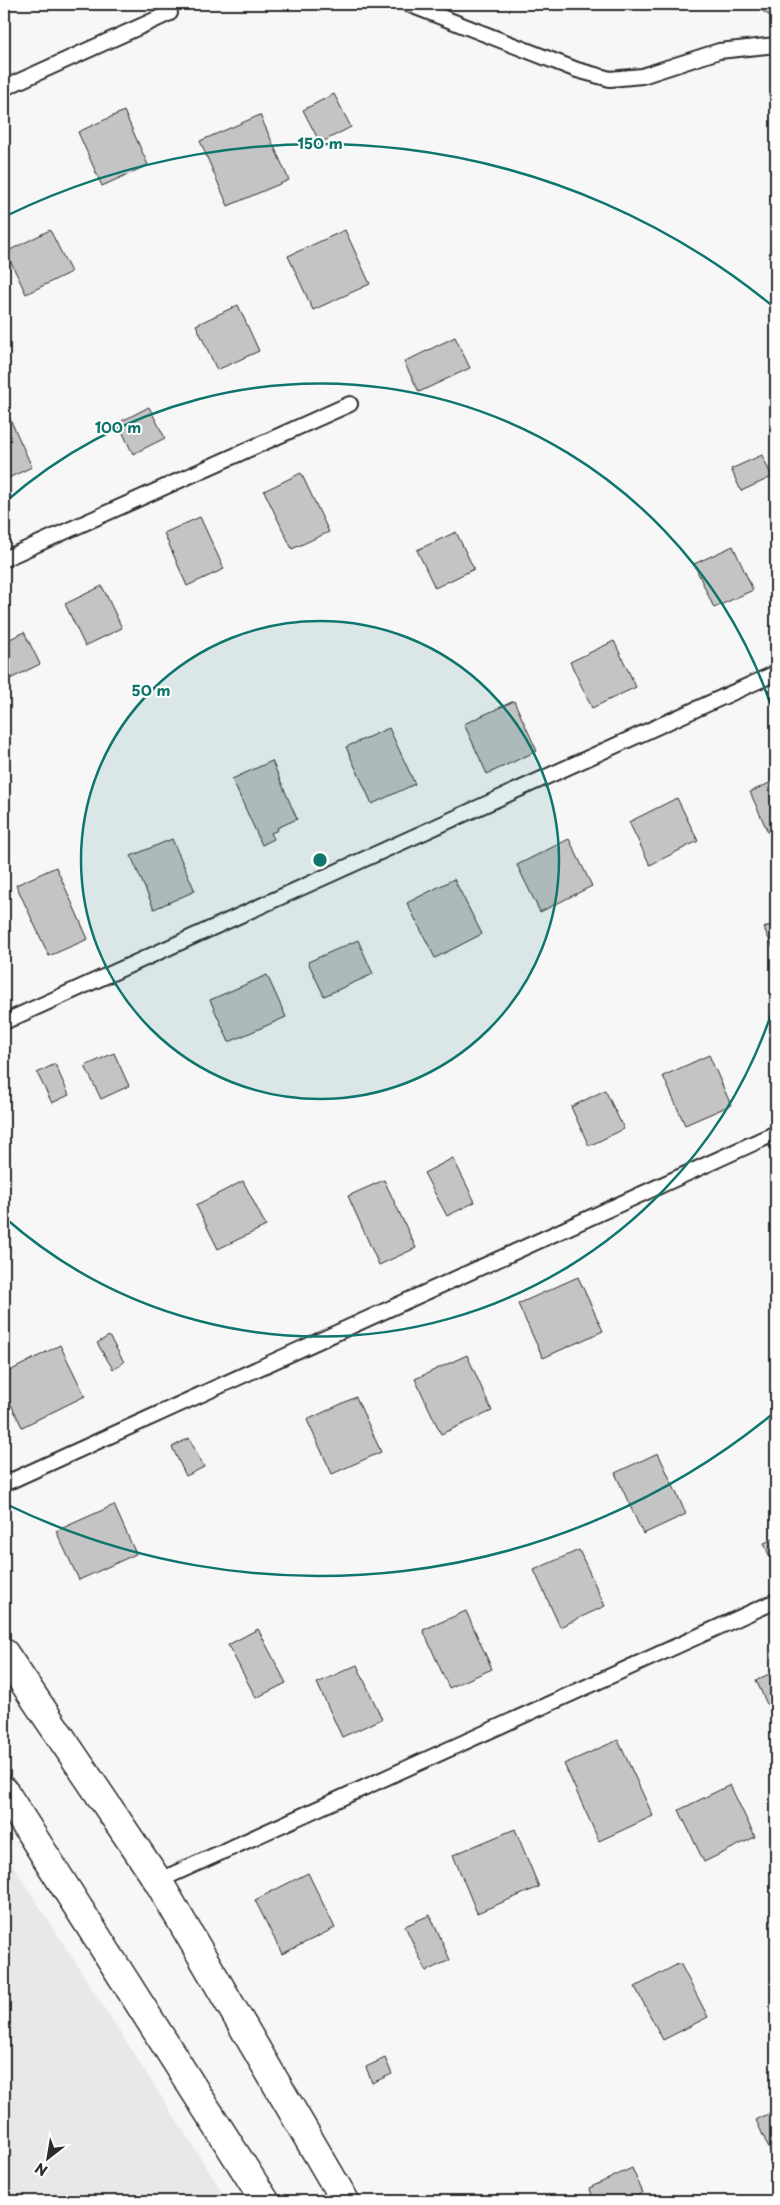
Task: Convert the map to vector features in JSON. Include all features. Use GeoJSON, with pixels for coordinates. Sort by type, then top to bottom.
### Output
{"type":"FeatureCollection","features":[{"type":"Feature","properties":{"kind":"street"},"geometry":{"type":"LineString","coordinates":[[4,1653],[158,1881],[345,2201]]}},
{"type":"Feature","properties":{"kind":"street"},"geometry":{"type":"LineString","coordinates":[[4,1791],[265,2201]]}},
{"type":"Feature","properties":{"kind":"lane"},"geometry":{"type":"LineString","coordinates":[[408,4],[577,70],[610,79],[642,76],[719,51],[776,45]]}},
{"type":"Feature","properties":{"kind":"lane"},"geometry":{"type":"LineString","coordinates":[[4,88],[170,13]]}},
{"type":"Feature","properties":{"kind":"lane"},"geometry":{"type":"LineString","coordinates":[[4,559],[350,404]]}},
{"type":"Feature","properties":{"kind":"lane"},"geometry":{"type":"LineString","coordinates":[[4,1022],[776,674]]}},
{"type":"Feature","properties":{"kind":"lane"},"geometry":{"type":"LineString","coordinates":[[4,1484],[776,1133]]}},
{"type":"Feature","properties":{"kind":"lane"},"geometry":{"type":"LineString","coordinates":[[158,1881],[776,1602]]}},
{"type":"Feature","properties":{"kind":"shaded area"},"geometry":{"type":"Polygon","coordinates":[[[4,1851],[228,2201],[4,2201],[4,1851]]]}},
{"type":"Feature","properties":{"kind":"building"},"geometry":{"type":"Polygon","coordinates":[[[761,4],[776,4],[776,20],[758,8],[761,4]]]}},
{"type":"Feature","properties":{"kind":"building"},"geometry":{"type":"Polygon","coordinates":[[[334,94],[351,127],[320,143],[303,110],[334,94]]]}},
{"type":"Feature","properties":{"kind":"building"},"geometry":{"type":"Polygon","coordinates":[[[124,111],[148,165],[102,186],[78,132],[124,111]]]}},
{"type":"Feature","properties":{"kind":"building"},"geometry":{"type":"Polygon","coordinates":[[[260,115],[289,180],[228,206],[200,141],[260,115]]]}},
{"type":"Feature","properties":{"kind":"building"},"geometry":{"type":"Polygon","coordinates":[[[50,230],[71,272],[26,294],[6,252],[50,230]]]}},
{"type":"Feature","properties":{"kind":"building"},"geometry":{"type":"Polygon","coordinates":[[[345,230],[370,284],[313,310],[288,256],[345,230]]]}},
{"type":"Feature","properties":{"kind":"building"},"geometry":{"type":"Polygon","coordinates":[[[238,305],[259,351],[217,370],[196,325],[238,305]]]}},
{"type":"Feature","properties":{"kind":"building"},"geometry":{"type":"Polygon","coordinates":[[[455,337],[470,368],[419,392],[404,362],[455,337]]]}},
{"type":"Feature","properties":{"kind":"building"},"geometry":{"type":"Polygon","coordinates":[[[149,407],[165,438],[133,454],[118,423],[149,407]]]}},
{"type":"Feature","properties":{"kind":"building"},"geometry":{"type":"Polygon","coordinates":[[[6,410],[32,467],[4,480],[4,411],[6,410]]]}},
{"type":"Feature","properties":{"kind":"building"},"geometry":{"type":"Polygon","coordinates":[[[762,455],[772,477],[741,491],[731,469],[762,455]]]}},
{"type":"Feature","properties":{"kind":"building"},"geometry":{"type":"Polygon","coordinates":[[[301,473],[329,532],[292,549],[264,491],[301,473]]]}},
{"type":"Feature","properties":{"kind":"building"},"geometry":{"type":"Polygon","coordinates":[[[200,517],[224,569],[187,586],[164,533],[200,517]]]}},
{"type":"Feature","properties":{"kind":"building"},"geometry":{"type":"Polygon","coordinates":[[[456,532],[474,569],[435,588],[417,550],[456,532]]]}},
{"type":"Feature","properties":{"kind":"building"},"geometry":{"type":"Polygon","coordinates":[[[733,546],[753,590],[714,608],[694,564],[733,546]]]}},
{"type":"Feature","properties":{"kind":"building"},"geometry":{"type":"Polygon","coordinates":[[[102,586],[122,628],[85,646],[65,604],[102,586]]]}},
{"type":"Feature","properties":{"kind":"building"},"geometry":{"type":"Polygon","coordinates":[[[24,632],[40,664],[4,682],[4,642],[24,632]]]}},
{"type":"Feature","properties":{"kind":"building"},"geometry":{"type":"Polygon","coordinates":[[[614,641],[636,687],[592,708],[570,662],[614,641]]]}},
{"type":"Feature","properties":{"kind":"building"},"geometry":{"type":"Polygon","coordinates":[[[514,701],[537,751],[487,774],[464,724],[514,701]]]}},
{"type":"Feature","properties":{"kind":"building"},"geometry":{"type":"Polygon","coordinates":[[[389,728],[415,784],[372,804],[346,747],[389,728]]]}},
{"type":"Feature","properties":{"kind":"building"},"geometry":{"type":"Polygon","coordinates":[[[272,761],[297,819],[277,828],[278,830],[271,833],[274,839],[262,845],[232,779],[272,761]]]}},
{"type":"Feature","properties":{"kind":"building"},"geometry":{"type":"Polygon","coordinates":[[[776,780],[776,850],[750,792],[776,780]]]}},
{"type":"Feature","properties":{"kind":"building"},"geometry":{"type":"Polygon","coordinates":[[[677,798],[698,841],[650,865],[629,822],[677,798]]]}},
{"type":"Feature","properties":{"kind":"building"},"geometry":{"type":"Polygon","coordinates":[[[172,839],[195,891],[154,909],[131,856],[172,839]]]}},
{"type":"Feature","properties":{"kind":"building"},"geometry":{"type":"Polygon","coordinates":[[[569,839],[592,886],[540,912],[517,865],[569,839]]]}},
{"type":"Feature","properties":{"kind":"building"},"geometry":{"type":"Polygon","coordinates":[[[56,867],[88,939],[49,956],[16,885],[56,867]]]}},
{"type":"Feature","properties":{"kind":"building"},"geometry":{"type":"Polygon","coordinates":[[[454,879],[482,934],[435,958],[407,903],[454,879]]]}},
{"type":"Feature","properties":{"kind":"building"},"geometry":{"type":"Polygon","coordinates":[[[776,922],[776,955],[764,928],[776,922]]]}},
{"type":"Feature","properties":{"kind":"building"},"geometry":{"type":"Polygon","coordinates":[[[358,940],[373,974],[324,996],[308,962],[358,940]]]}},
{"type":"Feature","properties":{"kind":"building"},"geometry":{"type":"Polygon","coordinates":[[[267,975],[286,1017],[229,1042],[210,1000],[267,975]]]}},
{"type":"Feature","properties":{"kind":"building"},"geometry":{"type":"Polygon","coordinates":[[[114,1053],[129,1086],[101,1099],[85,1066],[114,1053]]]}},
{"type":"Feature","properties":{"kind":"building"},"geometry":{"type":"Polygon","coordinates":[[[709,1055],[731,1105],[685,1125],[663,1076],[709,1055]]]}},
{"type":"Feature","properties":{"kind":"building"},"geometry":{"type":"Polygon","coordinates":[[[55,1064],[69,1095],[52,1103],[37,1073],[55,1064]]]}},
{"type":"Feature","properties":{"kind":"building"},"geometry":{"type":"Polygon","coordinates":[[[605,1090],[624,1129],[589,1146],[571,1107],[605,1090]]]}},
{"type":"Feature","properties":{"kind":"building"},"geometry":{"type":"Polygon","coordinates":[[[453,1158],[475,1202],[447,1216],[424,1173],[453,1158]]]}},
{"type":"Feature","properties":{"kind":"building"},"geometry":{"type":"Polygon","coordinates":[[[384,1180],[416,1248],[379,1265],[348,1196],[384,1180]]]}},
{"type":"Feature","properties":{"kind":"building"},"geometry":{"type":"Polygon","coordinates":[[[243,1181],[266,1226],[218,1249],[196,1205],[243,1181]]]}},
{"type":"Feature","properties":{"kind":"building"},"geometry":{"type":"Polygon","coordinates":[[[578,1277],[603,1331],[543,1358],[518,1304],[578,1277]]]}},
{"type":"Feature","properties":{"kind":"building"},"geometry":{"type":"Polygon","coordinates":[[[109,1336],[124,1362],[113,1369],[97,1343],[109,1336]]]}},
{"type":"Feature","properties":{"kind":"building"},"geometry":{"type":"Polygon","coordinates":[[[60,1345],[85,1396],[22,1427],[4,1390],[4,1374],[60,1345]]]}},
{"type":"Feature","properties":{"kind":"building"},"geometry":{"type":"Polygon","coordinates":[[[467,1355],[492,1411],[441,1434],[415,1379],[467,1355]]]}},
{"type":"Feature","properties":{"kind":"building"},"geometry":{"type":"Polygon","coordinates":[[[356,1397],[381,1452],[332,1474],[307,1420],[356,1397]]]}},
{"type":"Feature","properties":{"kind":"building"},"geometry":{"type":"Polygon","coordinates":[[[189,1438],[204,1467],[186,1476],[172,1447],[189,1438]]]}},
{"type":"Feature","properties":{"kind":"building"},"geometry":{"type":"Polygon","coordinates":[[[658,1453],[686,1514],[643,1534],[615,1473],[658,1453]]]}},
{"type":"Feature","properties":{"kind":"building"},"geometry":{"type":"Polygon","coordinates":[[[114,1505],[136,1554],[79,1580],[56,1531],[114,1505]]]}},
{"type":"Feature","properties":{"kind":"building"},"geometry":{"type":"Polygon","coordinates":[[[776,1538],[776,1572],[764,1543],[776,1538]]]}},
{"type":"Feature","properties":{"kind":"building"},"geometry":{"type":"Polygon","coordinates":[[[579,1550],[605,1606],[560,1627],[534,1570],[579,1550]]]}},
{"type":"Feature","properties":{"kind":"building"},"geometry":{"type":"Polygon","coordinates":[[[466,1611],[492,1669],[449,1688],[423,1630],[466,1611]]]}},
{"type":"Feature","properties":{"kind":"building"},"geometry":{"type":"Polygon","coordinates":[[[258,1629],[286,1683],[256,1698],[228,1645],[258,1629]]]}},
{"type":"Feature","properties":{"kind":"building"},"geometry":{"type":"Polygon","coordinates":[[[357,1665],[382,1719],[342,1737],[317,1683],[357,1665]]]}},
{"type":"Feature","properties":{"kind":"building"},"geometry":{"type":"Polygon","coordinates":[[[776,1671],[776,1724],[756,1680],[776,1671]]]}},
{"type":"Feature","properties":{"kind":"building"},"geometry":{"type":"Polygon","coordinates":[[[618,1740],[653,1816],[599,1841],[564,1764],[618,1740]]]}},
{"type":"Feature","properties":{"kind":"building"},"geometry":{"type":"Polygon","coordinates":[[[730,1785],[755,1837],[704,1862],[679,1810],[730,1785]]]}},
{"type":"Feature","properties":{"kind":"building"},"geometry":{"type":"Polygon","coordinates":[[[515,1829],[539,1887],[477,1913],[453,1855],[515,1829]]]}},
{"type":"Feature","properties":{"kind":"building"},"geometry":{"type":"Polygon","coordinates":[[[308,1873],[335,1928],[282,1954],[255,1900],[308,1873]]]}},
{"type":"Feature","properties":{"kind":"building"},"geometry":{"type":"Polygon","coordinates":[[[430,1915],[450,1960],[426,1971],[405,1926],[430,1915]]]}},
{"type":"Feature","properties":{"kind":"building"},"geometry":{"type":"Polygon","coordinates":[[[680,1963],[708,2017],[663,2040],[635,1987],[680,1963]]]}},
{"type":"Feature","properties":{"kind":"building"},"geometry":{"type":"Polygon","coordinates":[[[385,2058],[392,2074],[372,2083],[366,2067],[385,2058]]]}},
{"type":"Feature","properties":{"kind":"building"},"geometry":{"type":"Polygon","coordinates":[[[776,2110],[776,2164],[756,2120],[776,2110]]]}},
{"type":"Feature","properties":{"kind":"building"},"geometry":{"type":"Polygon","coordinates":[[[632,2168],[643,2193],[625,2201],[595,2201],[589,2188],[632,2168]]]}}]}
